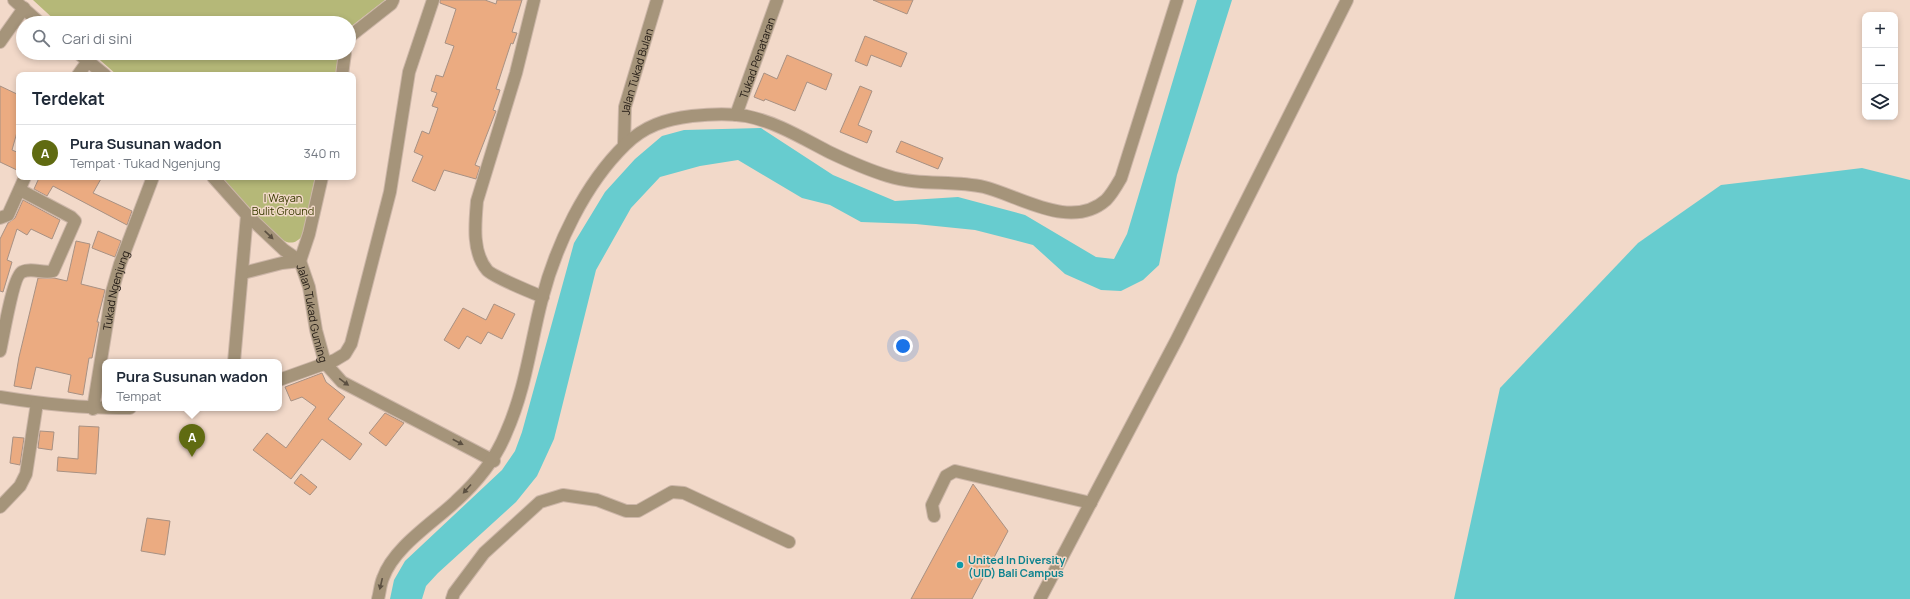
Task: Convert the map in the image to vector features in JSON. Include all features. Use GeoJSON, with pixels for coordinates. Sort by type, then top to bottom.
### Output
{"type":"FeatureCollection","features":[{"type":"Feature","properties":{"kind":"street"},"geometry":{"type":"LineString","coordinates":[[356,32],[391,4],[393,0]]}},
{"type":"Feature","properties":{"kind":"street"},"geometry":{"type":"LineString","coordinates":[[282,379],[335,360],[345,354],[351,344],[390,192],[409,72],[433,0]]}},
{"type":"Feature","properties":{"kind":"street"},"geometry":{"type":"LineString","coordinates":[[534,0],[516,73],[477,202],[475,221],[476,242],[480,259],[488,271],[542,297]]}},
{"type":"Feature","properties":{"kind":"street","name":"Jalan Tukad Bulan"},"geometry":{"type":"LineString","coordinates":[[624,145],[625,107],[657,0]]}},
{"type":"Feature","properties":{"kind":"street","name":"Tukad Penataran"},"geometry":{"type":"LineString","coordinates":[[736,115],[776,0]]}},
{"type":"Feature","properties":{"kind":"street"},"geometry":{"type":"LineString","coordinates":[[378,599],[383,578],[392,562],[416,536],[458,500],[494,460],[515,414],[523,391],[542,297],[563,240],[577,210],[601,173],[624,145],[642,130],[672,118],[712,114],[736,115],[763,120],[848,161],[888,176],[914,182],[982,187],[1056,211],[1071,212],[1085,210],[1106,199],[1121,178],[1177,0]]}},
{"type":"Feature","properties":{"kind":"street"},"geometry":{"type":"LineString","coordinates":[[1040,599],[1177,339],[1347,0]]}},
{"type":"Feature","properties":{"kind":"street"},"geometry":{"type":"LineString","coordinates":[[0,42],[19,4],[32,16]]}},
{"type":"Feature","properties":{"kind":"street"},"geometry":{"type":"LineString","coordinates":[[342,72],[344,60]]}},
{"type":"Feature","properties":{"kind":"street"},"geometry":{"type":"LineString","coordinates":[[80,72],[88,61],[101,72]]}},
{"type":"Feature","properties":{"kind":"street"},"geometry":{"type":"LineString","coordinates":[[0,218],[8,216],[24,180]]}},
{"type":"Feature","properties":{"kind":"street","name":"Tukad Ngenjung"},"geometry":{"type":"LineString","coordinates":[[93,409],[112,292],[120,264],[152,180]]}},
{"type":"Feature","properties":{"kind":"street","name":"Jalan Tukad Guming"},"geometry":{"type":"LineString","coordinates":[[216,180],[247,215],[284,250],[300,261],[309,287],[316,330],[325,363],[342,382],[494,460]]}},
{"type":"Feature","properties":{"kind":"street"},"geometry":{"type":"LineString","coordinates":[[243,273],[282,262],[300,261],[309,234],[321,180]]}},
{"type":"Feature","properties":{"kind":"street"},"geometry":{"type":"LineString","coordinates":[[0,351],[14,287],[18,276],[26,270],[53,271],[75,221],[71,217],[20,190]]}},
{"type":"Feature","properties":{"kind":"street"},"geometry":{"type":"LineString","coordinates":[[234,359],[247,215]]}},
{"type":"Feature","properties":{"kind":"street"},"geometry":{"type":"LineString","coordinates":[[0,397],[37,403],[102,409]]}},
{"type":"Feature","properties":{"kind":"street"},"geometry":{"type":"LineString","coordinates":[[0,507],[20,486],[26,474],[37,403]]}},
{"type":"Feature","properties":{"kind":"street"},"geometry":{"type":"LineString","coordinates":[[934,516],[932,505],[946,476],[955,471],[1091,503]]}},
{"type":"Feature","properties":{"kind":"street"},"geometry":{"type":"LineString","coordinates":[[452,599],[454,593],[484,553],[540,502],[563,495],[597,500],[626,511],[638,511],[672,492],[684,493],[789,542]]}},
{"type":"Feature","properties":{"kind":"green space"},"geometry":{"type":"Polygon","coordinates":[[[33,0],[385,0],[356,23],[356,16],[50,16],[33,0]]]}},
{"type":"Feature","properties":{"kind":"green space"},"geometry":{"type":"Polygon","coordinates":[[[100,60],[338,60],[336,72],[114,72],[100,60]]]}},
{"type":"Feature","properties":{"kind":"green space","name":"I Wayan Bulit Ground"},"geometry":{"type":"Polygon","coordinates":[[[224,180],[314,180],[303,235],[292,243],[285,241],[274,234],[224,180]]]}},
{"type":"Feature","properties":{"kind":"water"},"geometry":{"type":"Polygon","coordinates":[[[1197,0],[1232,0],[1177,175],[1159,265],[1143,280],[1121,291],[1101,290],[1065,274],[1033,245],[975,230],[916,224],[861,222],[830,205],[802,198],[738,160],[700,166],[660,177],[631,208],[596,270],[554,439],[537,476],[516,502],[438,573],[426,586],[422,599],[390,599],[394,580],[405,561],[502,470],[515,451],[522,432],[574,243],[605,192],[635,159],[662,136],[684,130],[761,128],[833,175],[895,201],[958,197],[1025,215],[1096,257],[1114,259],[1127,234],[1197,0]]]}},
{"type":"Feature","properties":{"kind":"water"},"geometry":{"type":"Polygon","coordinates":[[[1862,168],[1910,180],[1910,599],[1454,599],[1500,388],[1638,243],[1721,185],[1862,168]]]}},
{"type":"Feature","properties":{"kind":"building"},"geometry":{"type":"Polygon","coordinates":[[[440,0],[485,0],[496,4],[497,0],[522,0],[512,32],[517,33],[513,44],[511,43],[496,89],[500,90],[493,110],[496,111],[475,165],[480,167],[476,179],[444,170],[435,191],[412,181],[423,156],[414,152],[422,131],[429,134],[438,108],[432,106],[437,93],[431,91],[436,75],[443,77],[454,46],[445,43],[456,9],[440,3],[440,0]]]}},
{"type":"Feature","properties":{"kind":"building"},"geometry":{"type":"Polygon","coordinates":[[[873,0],[913,0],[907,14],[873,0]]]}},
{"type":"Feature","properties":{"kind":"building"},"geometry":{"type":"Polygon","coordinates":[[[865,36],[907,53],[901,67],[871,55],[867,66],[855,61],[865,36]]]}},
{"type":"Feature","properties":{"kind":"building"},"geometry":{"type":"Polygon","coordinates":[[[787,55],[832,74],[826,90],[807,82],[795,111],[765,99],[764,101],[754,97],[764,73],[777,79],[787,55]]]}},
{"type":"Feature","properties":{"kind":"building"},"geometry":{"type":"Polygon","coordinates":[[[0,86],[16,94],[16,136],[12,150],[16,152],[16,170],[0,162],[0,86]]]}},
{"type":"Feature","properties":{"kind":"building"},"geometry":{"type":"Polygon","coordinates":[[[860,86],[872,91],[858,125],[872,131],[867,143],[840,132],[860,86]]]}},
{"type":"Feature","properties":{"kind":"building"},"geometry":{"type":"Polygon","coordinates":[[[901,141],[943,158],[938,169],[896,152],[901,141]]]}},
{"type":"Feature","properties":{"kind":"building"},"geometry":{"type":"Polygon","coordinates":[[[38,180],[100,180],[93,193],[132,211],[127,225],[53,186],[47,196],[34,189],[38,180]]]}},
{"type":"Feature","properties":{"kind":"building"},"geometry":{"type":"Polygon","coordinates":[[[23,200],[60,220],[52,239],[31,229],[27,235],[17,229],[7,260],[12,262],[3,292],[0,291],[0,239],[8,223],[15,218],[23,200]]]}},
{"type":"Feature","properties":{"kind":"building"},"geometry":{"type":"Polygon","coordinates":[[[98,231],[121,241],[115,257],[92,248],[98,231]]]}},
{"type":"Feature","properties":{"kind":"building"},"geometry":{"type":"Polygon","coordinates":[[[76,241],[90,244],[81,284],[105,290],[97,322],[99,322],[92,358],[89,358],[83,395],[68,392],[71,375],[36,367],[31,389],[14,386],[19,357],[38,278],[54,278],[67,281],[76,241]]]}},
{"type":"Feature","properties":{"kind":"building"},"geometry":{"type":"Polygon","coordinates":[[[494,304],[515,314],[502,339],[488,332],[481,344],[467,336],[459,349],[444,340],[463,308],[486,320],[494,304]]]}},
{"type":"Feature","properties":{"kind":"building"},"geometry":{"type":"Polygon","coordinates":[[[322,373],[326,382],[345,397],[328,419],[362,444],[350,460],[322,439],[291,479],[253,450],[267,433],[286,448],[316,407],[302,397],[291,401],[285,387],[322,373]]]}},
{"type":"Feature","properties":{"kind":"building"},"geometry":{"type":"Polygon","coordinates":[[[385,413],[404,423],[386,446],[369,433],[385,413]]]}},
{"type":"Feature","properties":{"kind":"building"},"geometry":{"type":"Polygon","coordinates":[[[79,426],[99,427],[96,474],[57,471],[58,457],[78,459],[79,426]]]}},
{"type":"Feature","properties":{"kind":"building"},"geometry":{"type":"Polygon","coordinates":[[[40,431],[54,432],[52,450],[38,448],[40,431]]]}},
{"type":"Feature","properties":{"kind":"building"},"geometry":{"type":"Polygon","coordinates":[[[13,437],[24,438],[20,465],[10,463],[13,437]]]}},
{"type":"Feature","properties":{"kind":"building"},"geometry":{"type":"Polygon","coordinates":[[[301,474],[317,487],[310,495],[294,483],[301,474]]]}},
{"type":"Feature","properties":{"kind":"building","name":"United In Diversity (UID) Bali Campus"},"geometry":{"type":"Polygon","coordinates":[[[973,484],[1008,531],[972,599],[911,599],[973,484]]]}},
{"type":"Feature","properties":{"kind":"building"},"geometry":{"type":"Polygon","coordinates":[[[147,518],[170,521],[165,555],[141,551],[147,518]]]}},
{"type":"Feature","properties":{"kind":"place","name":"Pura Susunan wadon"},"geometry":{"type":"Point","coordinates":[192,457]}},
{"type":"Feature","properties":{"kind":"place","name":"United In Diversity (UID) Bali Campus"},"geometry":{"type":"Point","coordinates":[960,565]}}]}
